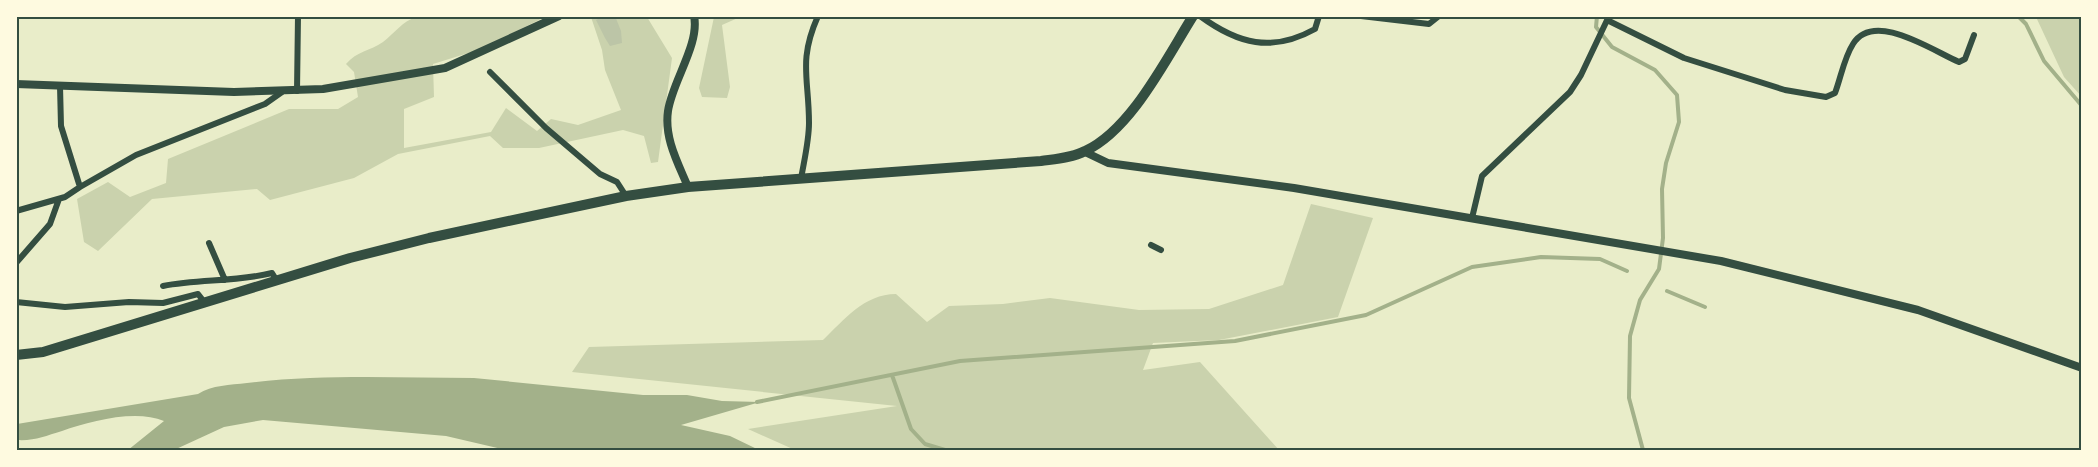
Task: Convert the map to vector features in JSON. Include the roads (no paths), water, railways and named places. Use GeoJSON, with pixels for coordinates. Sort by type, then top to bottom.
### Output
{"type":"FeatureCollection","features":[{"type":"Feature","properties":{"kind":"main road"},"geometry":{"type":"LineString","coordinates":[[16,355],[43,352],[277,281],[429,238],[626,196],[688,187],[1041,161],[1084,152],[1103,141],[1124,123],[1193,16]]}},
{"type":"Feature","properties":{"kind":"street"},"geometry":{"type":"LineString","coordinates":[[297,91],[298,16]]}},
{"type":"Feature","properties":{"kind":"street"},"geometry":{"type":"LineString","coordinates":[[16,84],[297,91],[428,73],[478,55],[542,20],[559,16]]}},
{"type":"Feature","properties":{"kind":"street"},"geometry":{"type":"LineString","coordinates":[[688,187],[672,148],[668,112],[694,32],[694,16]]}},
{"type":"Feature","properties":{"kind":"street"},"geometry":{"type":"LineString","coordinates":[[801,179],[809,125],[805,60],[810,34],[818,16]]}},
{"type":"Feature","properties":{"kind":"street"},"geometry":{"type":"LineString","coordinates":[[1200,16],[1239,39],[1265,45],[1302,37],[1315,29],[1319,16]]}},
{"type":"Feature","properties":{"kind":"street"},"geometry":{"type":"LineString","coordinates":[[1361,16],[1429,24],[1439,16]]}},
{"type":"Feature","properties":{"kind":"street"},"geometry":{"type":"LineString","coordinates":[[1472,218],[1482,176],[1570,92],[1608,21],[1684,58],[1785,90],[1826,97],[1835,93],[1849,51],[1854,42],[1864,33],[1874,29],[1897,34],[1959,62],[1965,59],[1974,35]]}},
{"type":"Feature","properties":{"kind":"street"},"geometry":{"type":"LineString","coordinates":[[490,72],[546,128],[600,174],[617,182],[626,196]]}},
{"type":"Feature","properties":{"kind":"street"},"geometry":{"type":"LineString","coordinates":[[60,86],[61,126],[80,188]]}},
{"type":"Feature","properties":{"kind":"street"},"geometry":{"type":"LineString","coordinates":[[16,211],[59,199],[136,155],[265,104],[282,92]]}},
{"type":"Feature","properties":{"kind":"street"},"geometry":{"type":"LineString","coordinates":[[1084,152],[1108,163],[1203,174],[1472,218],[1677,254],[1805,280],[1918,310],[2082,368]]}},
{"type":"Feature","properties":{"kind":"street"},"geometry":{"type":"LineString","coordinates":[[16,263],[50,224],[59,199]]}},
{"type":"Feature","properties":{"kind":"street"},"geometry":{"type":"LineString","coordinates":[[209,243],[225,280]]}},
{"type":"Feature","properties":{"kind":"street"},"geometry":{"type":"LineString","coordinates":[[1151,245],[1161,250]]}},
{"type":"Feature","properties":{"kind":"street"},"geometry":{"type":"LineString","coordinates":[[163,285],[187,281],[225,280],[272,273],[277,281]]}},
{"type":"Feature","properties":{"kind":"street"},"geometry":{"type":"LineString","coordinates":[[16,302],[65,307],[129,302],[163,303],[198,294],[205,303]]}},
{"type":"Feature","properties":{"kind":"waterway"},"geometry":{"type":"LineString","coordinates":[[1597,16],[1596,27],[1612,47],[1655,70],[1677,95],[1679,122],[1666,163],[1662,189],[1663,238],[1659,269],[1640,300],[1630,336],[1629,398],[1643,450]]}},
{"type":"Feature","properties":{"kind":"waterway"},"geometry":{"type":"LineString","coordinates":[[2018,16],[2026,24],[2044,61],[2082,106]]}},
{"type":"Feature","properties":{"kind":"waterway"},"geometry":{"type":"LineString","coordinates":[[757,402],[960,361],[1235,341],[1366,315],[1472,267],[1541,257],[1600,259],[1627,271]]}},
{"type":"Feature","properties":{"kind":"waterway"},"geometry":{"type":"LineString","coordinates":[[1667,291],[1705,307]]}},
{"type":"Feature","properties":{"kind":"waterway"},"geometry":{"type":"LineString","coordinates":[[892,375],[911,429],[925,444],[945,450]]}}]}
